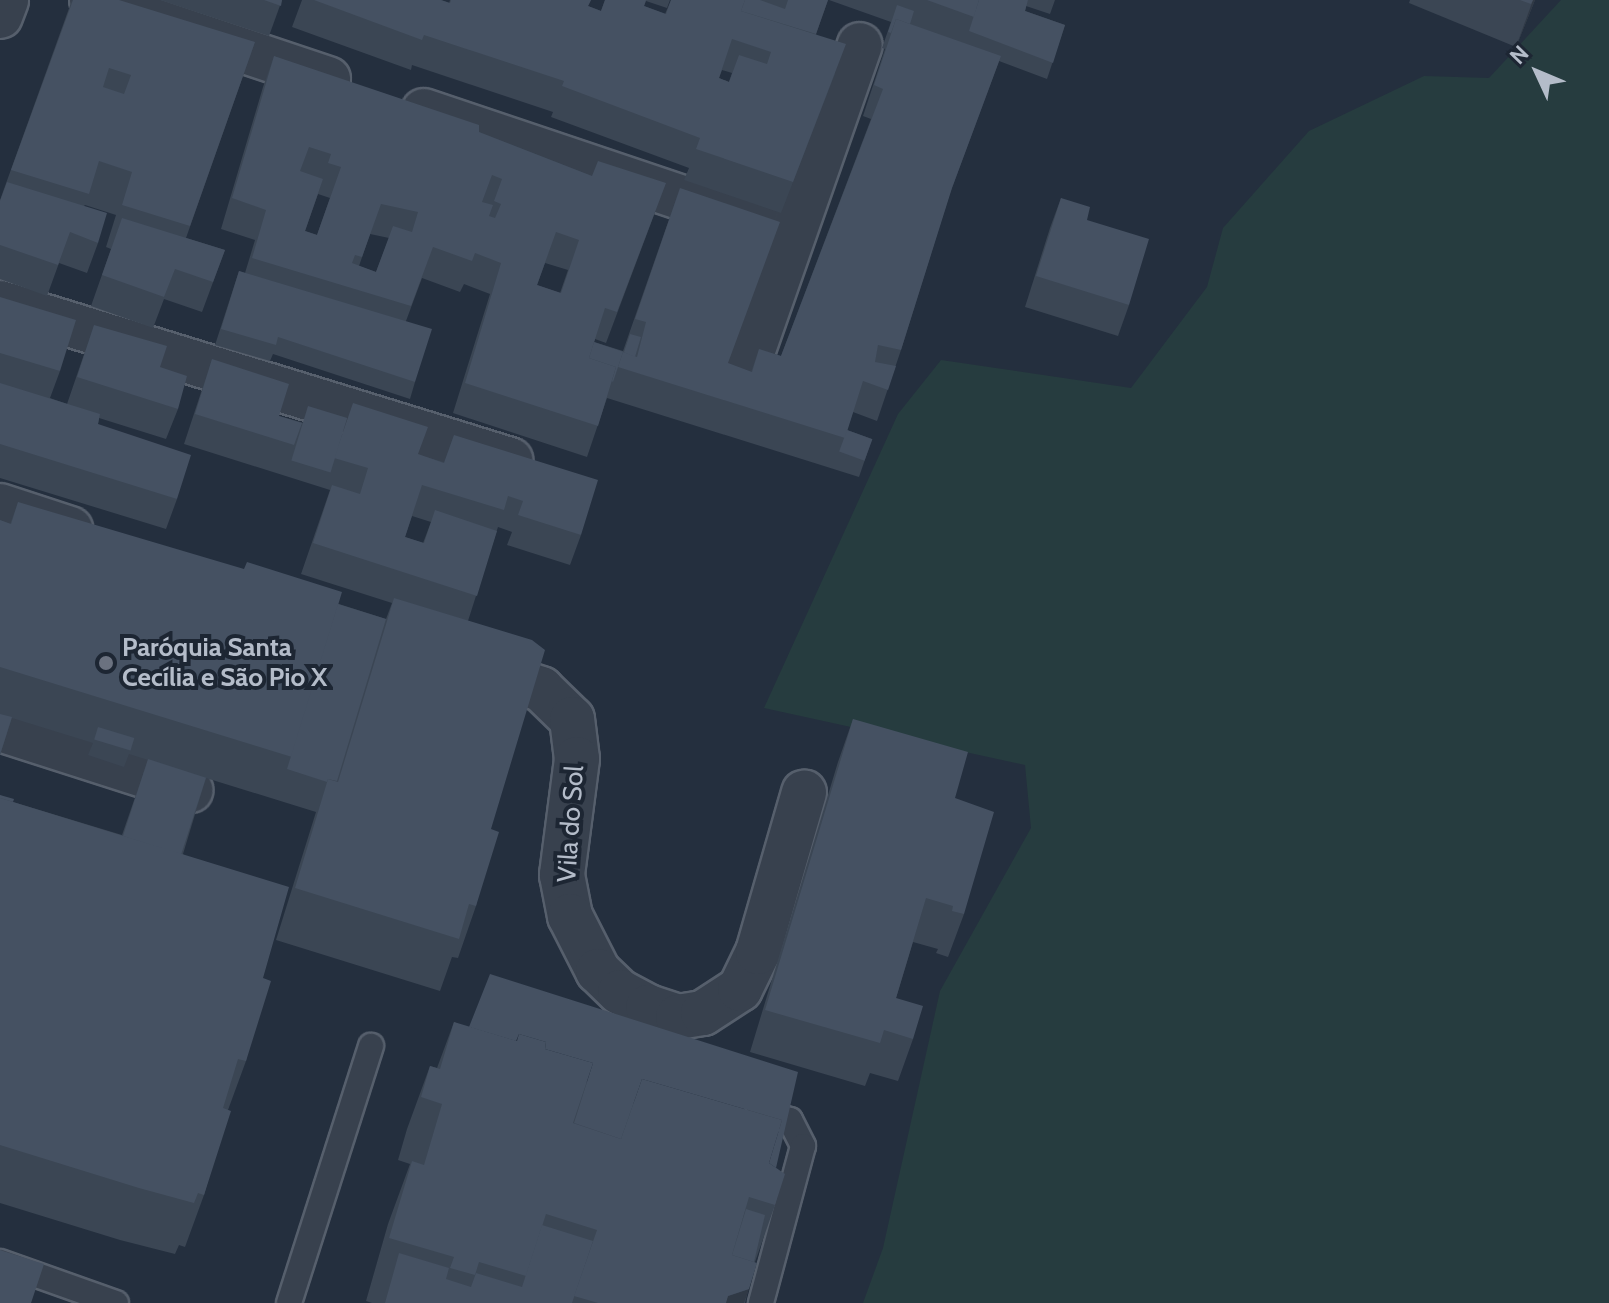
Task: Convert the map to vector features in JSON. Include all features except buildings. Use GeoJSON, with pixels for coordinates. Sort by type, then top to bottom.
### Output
{"type":"FeatureCollection","features":[{"type":"Feature","properties":{"kind":"street"},"geometry":{"type":"LineString","coordinates":[[0,16],[6,0]]}},
{"type":"Feature","properties":{"kind":"street"},"geometry":{"type":"LineString","coordinates":[[92,0],[793,235]]}},
{"type":"Feature","properties":{"kind":"street"},"geometry":{"type":"LineString","coordinates":[[747,367],[860,45]]}},
{"type":"Feature","properties":{"kind":"street"},"geometry":{"type":"LineString","coordinates":[[0,303],[545,471]]}},
{"type":"Feature","properties":{"kind":"street"},"geometry":{"type":"LineString","coordinates":[[0,506],[105,542]]}},
{"type":"Feature","properties":{"kind":"street","name":"Vila do Sol"},"geometry":{"type":"LineString","coordinates":[[436,654],[541,689],[572,719],[577,759],[562,875],[570,916],[598,971],[620,992],[648,1007],[678,1017],[703,1013],[740,989],[758,952],[804,793]]}},
{"type":"Feature","properties":{"kind":"street"},"geometry":{"type":"LineString","coordinates":[[0,729],[190,790]]}},
{"type":"Feature","properties":{"kind":"lane"},"geometry":{"type":"LineString","coordinates":[[289,1303],[371,1046]]}},
{"type":"Feature","properties":{"kind":"lane"},"geometry":{"type":"LineString","coordinates":[[731,1099],[790,1120],[803,1146],[761,1303]]}},
{"type":"Feature","properties":{"kind":"lane"},"geometry":{"type":"LineString","coordinates":[[0,1262],[116,1303]]}},
{"type":"Feature","properties":{"kind":"green space"},"geometry":{"type":"Polygon","coordinates":[[[1561,0],[1609,0],[1609,1303],[863,1303],[883,1248],[940,991],[1031,828],[1025,765],[764,708],[898,414],[941,360],[1131,388],[1207,287],[1223,228],[1309,131],[1424,76],[1489,78],[1561,0]]]}},
{"type":"Feature","properties":{"kind":"place","name":"Paróquia Santa Cecília e São Pio X"},"geometry":{"type":"Point","coordinates":[106,663]}}]}
